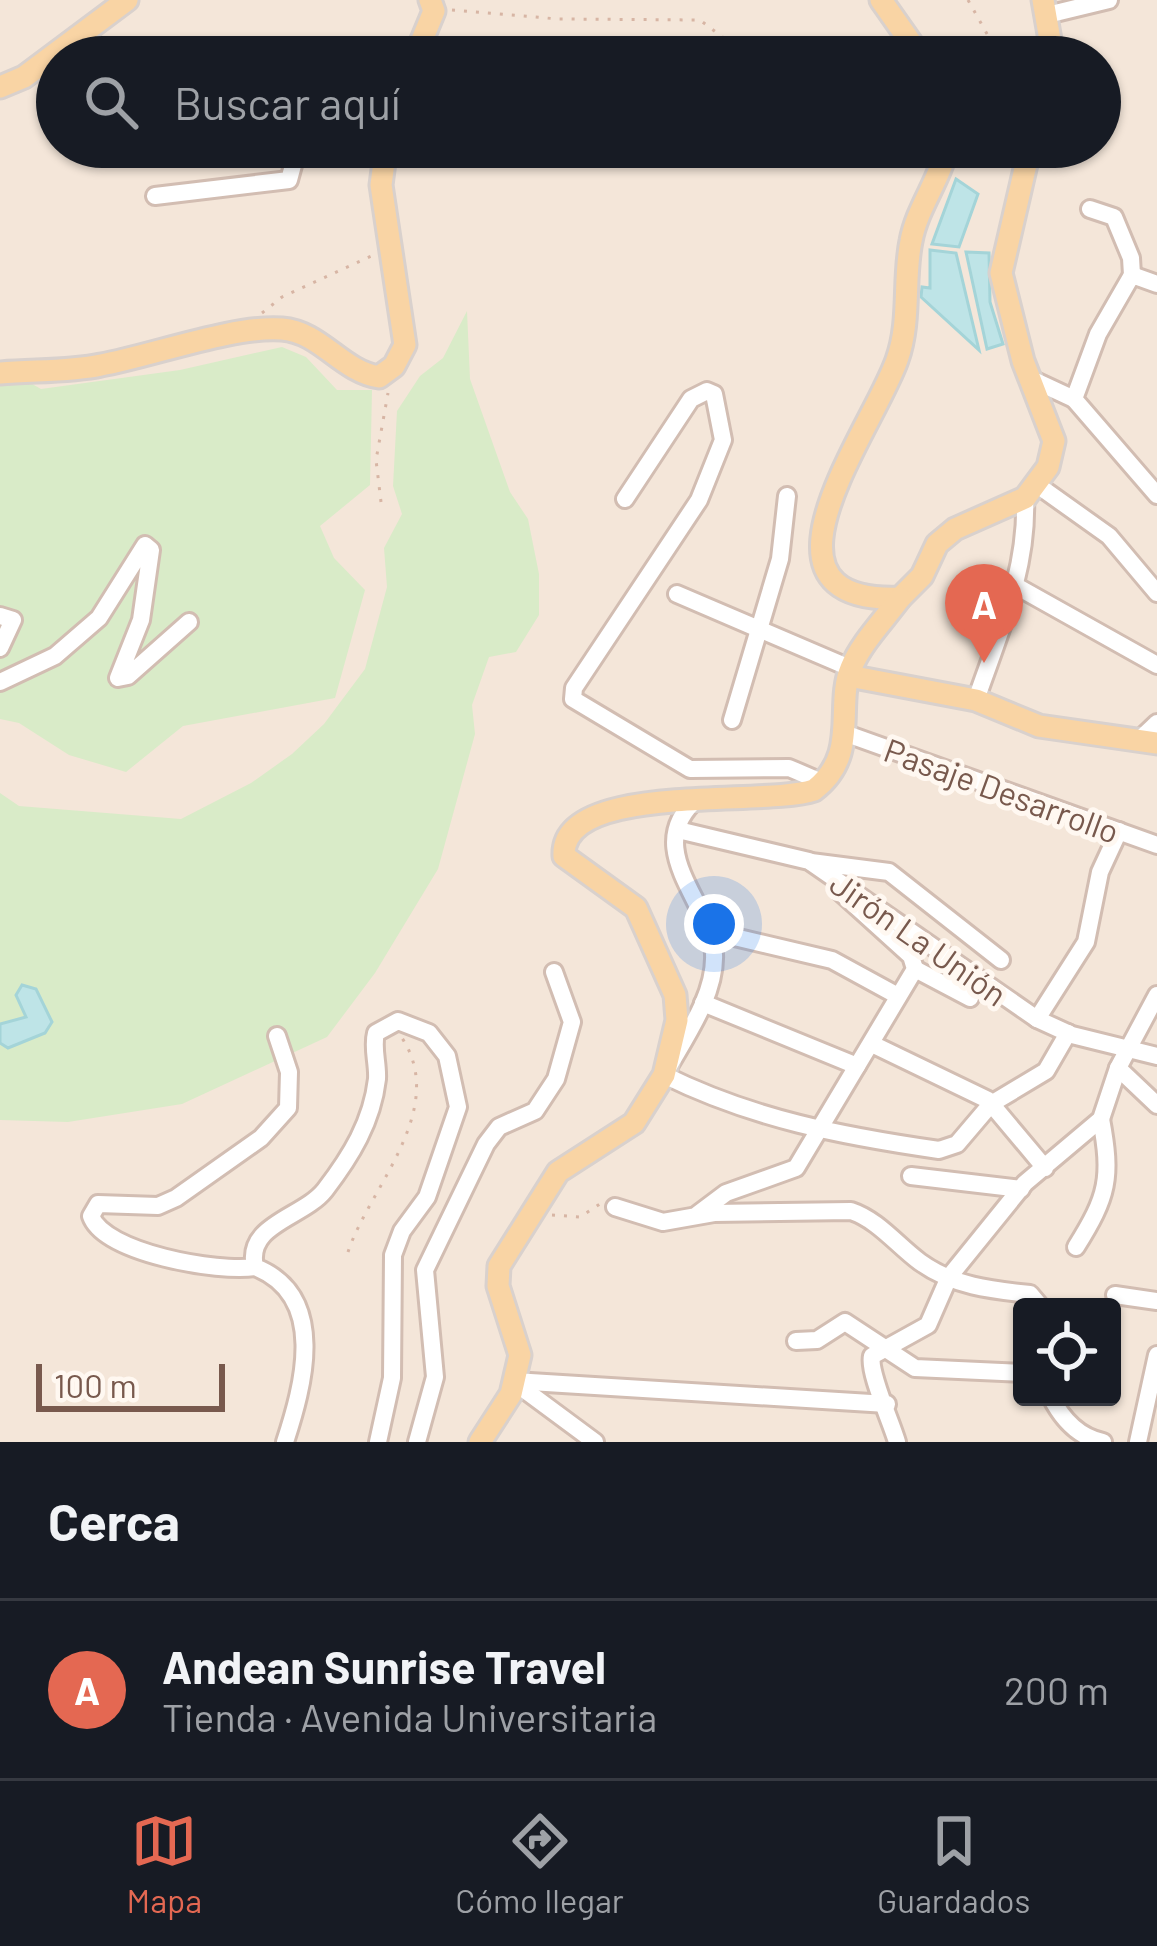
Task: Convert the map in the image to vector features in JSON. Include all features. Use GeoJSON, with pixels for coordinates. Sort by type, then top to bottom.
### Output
{"type":"FeatureCollection","features":[{"type":"Feature","properties":{"kind":"main road"},"geometry":{"type":"LineString","coordinates":[[79,36],[127,0]]}},
{"type":"Feature","properties":{"kind":"main road"},"geometry":{"type":"LineString","coordinates":[[881,0],[906,36]]}},
{"type":"Feature","properties":{"kind":"main road"},"geometry":{"type":"LineString","coordinates":[[422,36],[432,6]]}},
{"type":"Feature","properties":{"kind":"main road"},"geometry":{"type":"LineString","coordinates":[[0,87],[36,68]]}},
{"type":"Feature","properties":{"kind":"main road"},"geometry":{"type":"LineString","coordinates":[[0,373],[95,367],[249,331],[302,334],[358,374],[379,376],[394,365],[405,345],[388,248],[383,168]]}},
{"type":"Feature","properties":{"kind":"main road"},"geometry":{"type":"LineString","coordinates":[[900,598],[866,599],[837,585],[821,560],[820,525],[897,359],[911,240],[939,168]]}},
{"type":"Feature","properties":{"kind":"main road"},"geometry":{"type":"LineString","coordinates":[[480,1442],[514,1381],[520,1355],[498,1286],[500,1266],[558,1172],[615,1140],[634,1123],[664,1075],[677,1020],[674,995],[636,908],[622,893],[574,866],[564,856],[563,841],[586,818],[698,799],[806,794],[824,783],[847,734],[850,672],[900,598],[922,576],[937,544],[955,529],[1030,491],[1048,467],[1054,441],[1029,378],[1001,273],[1025,168]]}},
{"type":"Feature","properties":{"kind":"main road"},"geometry":{"type":"LineString","coordinates":[[850,672],[976,700],[1039,726],[1148,742]]}},
{"type":"Feature","properties":{"kind":"street"},"geometry":{"type":"LineString","coordinates":[[1045,8],[1107,0]]}},
{"type":"Feature","properties":{"kind":"street"},"geometry":{"type":"LineString","coordinates":[[155,196],[289,181],[292,168]]}},
{"type":"Feature","properties":{"kind":"street"},"geometry":{"type":"LineString","coordinates":[[1074,399],[1098,334],[1132,275],[1114,217],[1090,209]]}},
{"type":"Feature","properties":{"kind":"street"},"geometry":{"type":"LineString","coordinates":[[1132,275],[1157,284]]}},
{"type":"Feature","properties":{"kind":"street"},"geometry":{"type":"LineString","coordinates":[[1029,378],[1074,399],[1157,495]]}},
{"type":"Feature","properties":{"kind":"street"},"geometry":{"type":"LineString","coordinates":[[625,499],[691,399],[707,391],[714,394],[722,440],[699,500],[574,688],[573,699],[690,769],[789,768],[824,783]]}},
{"type":"Feature","properties":{"kind":"street"},"geometry":{"type":"LineString","coordinates":[[976,700],[1016,586],[1027,540],[1030,491],[1109,536],[1157,593]]}},
{"type":"Feature","properties":{"kind":"street"},"geometry":{"type":"LineString","coordinates":[[732,720],[780,559],[787,496]]}},
{"type":"Feature","properties":{"kind":"street"},"geometry":{"type":"LineString","coordinates":[[0,682],[55,656],[99,618],[145,545],[151,550],[141,620],[118,678],[128,676],[189,622]]}},
{"type":"Feature","properties":{"kind":"street"},"geometry":{"type":"LineString","coordinates":[[1016,586],[1157,664]]}},
{"type":"Feature","properties":{"kind":"street"},"geometry":{"type":"LineString","coordinates":[[677,594],[850,672]]}},
{"type":"Feature","properties":{"kind":"street"},"geometry":{"type":"LineString","coordinates":[[0,616],[13,620],[0,648]]}},
{"type":"Feature","properties":{"kind":"street"},"geometry":{"type":"LineString","coordinates":[[1148,742],[1157,723]]}},
{"type":"Feature","properties":{"kind":"street","name":"Pasaje Desarrollo"},"geometry":{"type":"LineString","coordinates":[[847,734],[1157,845]]}},
{"type":"Feature","properties":{"kind":"street"},"geometry":{"type":"LineString","coordinates":[[698,799],[686,808],[675,850],[715,956],[703,1003],[664,1075],[715,1101],[818,1132],[949,1148],[991,1104],[1054,1063],[1068,1033]]}},
{"type":"Feature","properties":{"kind":"street","name":"Jirón La Unión"},"geometry":{"type":"LineString","coordinates":[[678,830],[809,861],[1037,1018],[1068,1033],[1157,1056]]}},
{"type":"Feature","properties":{"kind":"street"},"geometry":{"type":"LineString","coordinates":[[1037,1018],[1086,943],[1100,872],[1119,831]]}},
{"type":"Feature","properties":{"kind":"street"},"geometry":{"type":"LineString","coordinates":[[809,861],[890,872],[1001,960]]}},
{"type":"Feature","properties":{"kind":"street"},"geometry":{"type":"LineString","coordinates":[[698,1214],[726,1192],[796,1168],[856,1066],[874,1045],[914,969],[911,956],[849,905],[826,874]]}},
{"type":"Feature","properties":{"kind":"street"},"geometry":{"type":"LineString","coordinates":[[709,931],[832,960],[898,995]]}},
{"type":"Feature","properties":{"kind":"street"},"geometry":{"type":"LineString","coordinates":[[914,969],[970,998]]}},
{"type":"Feature","properties":{"kind":"street"},"geometry":{"type":"LineString","coordinates":[[417,1442],[435,1377],[425,1270],[486,1144],[499,1127],[535,1111],[556,1079],[572,1022],[554,972]]}},
{"type":"Feature","properties":{"kind":"street"},"geometry":{"type":"LineString","coordinates":[[1076,1247],[1103,1204],[1108,1179],[1101,1119],[1118,1068],[1157,995]]}},
{"type":"Feature","properties":{"kind":"street"},"geometry":{"type":"LineString","coordinates":[[703,1003],[856,1066]]}},
{"type":"Feature","properties":{"kind":"street"},"geometry":{"type":"LineString","coordinates":[[284,1442],[307,1345],[290,1296],[255,1267],[252,1254],[260,1233],[309,1208],[362,1136],[377,1079],[376,1033],[398,1021],[417,1024],[447,1056],[458,1107],[427,1197],[402,1231],[393,1255],[392,1378],[378,1442]]}},
{"type":"Feature","properties":{"kind":"street"},"geometry":{"type":"LineString","coordinates":[[255,1267],[222,1269],[166,1256],[101,1234],[91,1216],[98,1204],[158,1206],[176,1198],[277,1124],[291,1092],[277,1036]]}},
{"type":"Feature","properties":{"kind":"street"},"geometry":{"type":"LineString","coordinates":[[874,1045],[991,1104],[1045,1168]]}},
{"type":"Feature","properties":{"kind":"street"},"geometry":{"type":"LineString","coordinates":[[1118,1068],[1157,1105]]}},
{"type":"Feature","properties":{"kind":"street"},"geometry":{"type":"LineString","coordinates":[[897,1442],[869,1363],[885,1346],[928,1324],[949,1277],[1021,1189],[1101,1119]]}},
{"type":"Feature","properties":{"kind":"street"},"geometry":{"type":"LineString","coordinates":[[911,1176],[1021,1189]]}},
{"type":"Feature","properties":{"kind":"street"},"geometry":{"type":"LineString","coordinates":[[616,1207],[653,1222],[698,1214],[850,1211],[864,1215],[925,1266],[980,1289],[1033,1298]]}},
{"type":"Feature","properties":{"kind":"street"},"geometry":{"type":"LineString","coordinates":[[1114,1294],[1157,1301]]}},
{"type":"Feature","properties":{"kind":"street"},"geometry":{"type":"LineString","coordinates":[[796,1341],[817,1340],[845,1322],[915,1368],[1013,1373]]}},
{"type":"Feature","properties":{"kind":"street"},"geometry":{"type":"LineString","coordinates":[[1138,1442],[1157,1354]]}},
{"type":"Feature","properties":{"kind":"street"},"geometry":{"type":"LineString","coordinates":[[514,1381],[887,1404]]}},
{"type":"Feature","properties":{"kind":"street"},"geometry":{"type":"LineString","coordinates":[[514,1381],[595,1442]]}},
{"type":"Feature","properties":{"kind":"street"},"geometry":{"type":"LineString","coordinates":[[1055,1406],[1082,1439],[1103,1442]]}},
{"type":"Feature","properties":{"kind":"street"},"geometry":{"type":"LineString","coordinates":[[468,1442],[494,1422]]}},
{"type":"Feature","properties":{"kind":"path"},"geometry":{"type":"LineString","coordinates":[[968,0],[989,36]]}},
{"type":"Feature","properties":{"kind":"path"},"geometry":{"type":"LineString","coordinates":[[432,6],[700,20],[721,36]]}},
{"type":"Feature","properties":{"kind":"path"},"geometry":{"type":"LineString","coordinates":[[249,331],[282,297],[388,248]]}},
{"type":"Feature","properties":{"kind":"path"},"geometry":{"type":"LineString","coordinates":[[379,376],[389,390],[376,460],[375,474],[383,488],[381,502]]}},
{"type":"Feature","properties":{"kind":"path"},"geometry":{"type":"LineString","coordinates":[[348,1252],[402,1146],[414,1102],[414,1066],[392,1026]]}},
{"type":"Feature","properties":{"kind":"path"},"geometry":{"type":"LineString","coordinates":[[535,1208],[571,1219],[604,1202],[616,1207]]}},
{"type":"Feature","properties":{"kind":"shaded area"},"geometry":{"type":"Polygon","coordinates":[[[0,0],[1157,0],[1157,1442],[0,1442],[0,0]]]}},
{"type":"Feature","properties":{"kind":"green space"},"geometry":{"type":"Polygon","coordinates":[[[467,311],[470,379],[510,492],[528,519],[539,574],[539,615],[516,652],[489,657],[472,705],[475,734],[438,869],[375,973],[327,1037],[182,1104],[68,1122],[0,1120],[0,793],[19,806],[181,819],[251,783],[324,724],[365,669],[387,587],[384,548],[402,514],[393,486],[397,411],[420,376],[443,358],[467,311]]]}},
{"type":"Feature","properties":{"kind":"green space"},"geometry":{"type":"Polygon","coordinates":[[[282,347],[306,357],[337,390],[372,390],[370,485],[320,526],[334,558],[365,590],[335,698],[183,726],[126,772],[69,755],[19,723],[0,719],[0,383],[25,380],[41,389],[180,370],[282,347]]]}},
{"type":"Feature","properties":{"kind":"water"},"geometry":{"type":"Polygon","coordinates":[[[956,179],[978,194],[959,247],[932,244],[956,179]]]}},
{"type":"Feature","properties":{"kind":"water"},"geometry":{"type":"Polygon","coordinates":[[[930,250],[956,253],[979,350],[921,297],[922,287],[930,288],[930,250]]]}},
{"type":"Feature","properties":{"kind":"water"},"geometry":{"type":"Polygon","coordinates":[[[966,252],[989,253],[990,302],[1003,344],[987,349],[966,252]]]}},
{"type":"Feature","properties":{"kind":"water"},"geometry":{"type":"Polygon","coordinates":[[[22,985],[36,989],[52,1022],[45,1033],[8,1048],[0,1043],[0,1024],[26,1017],[16,995],[22,985]]]}},
{"type":"Feature","properties":{"kind":"place","name":"Andean Sunrise Travel"},"geometry":{"type":"Point","coordinates":[984,663]}}]}
